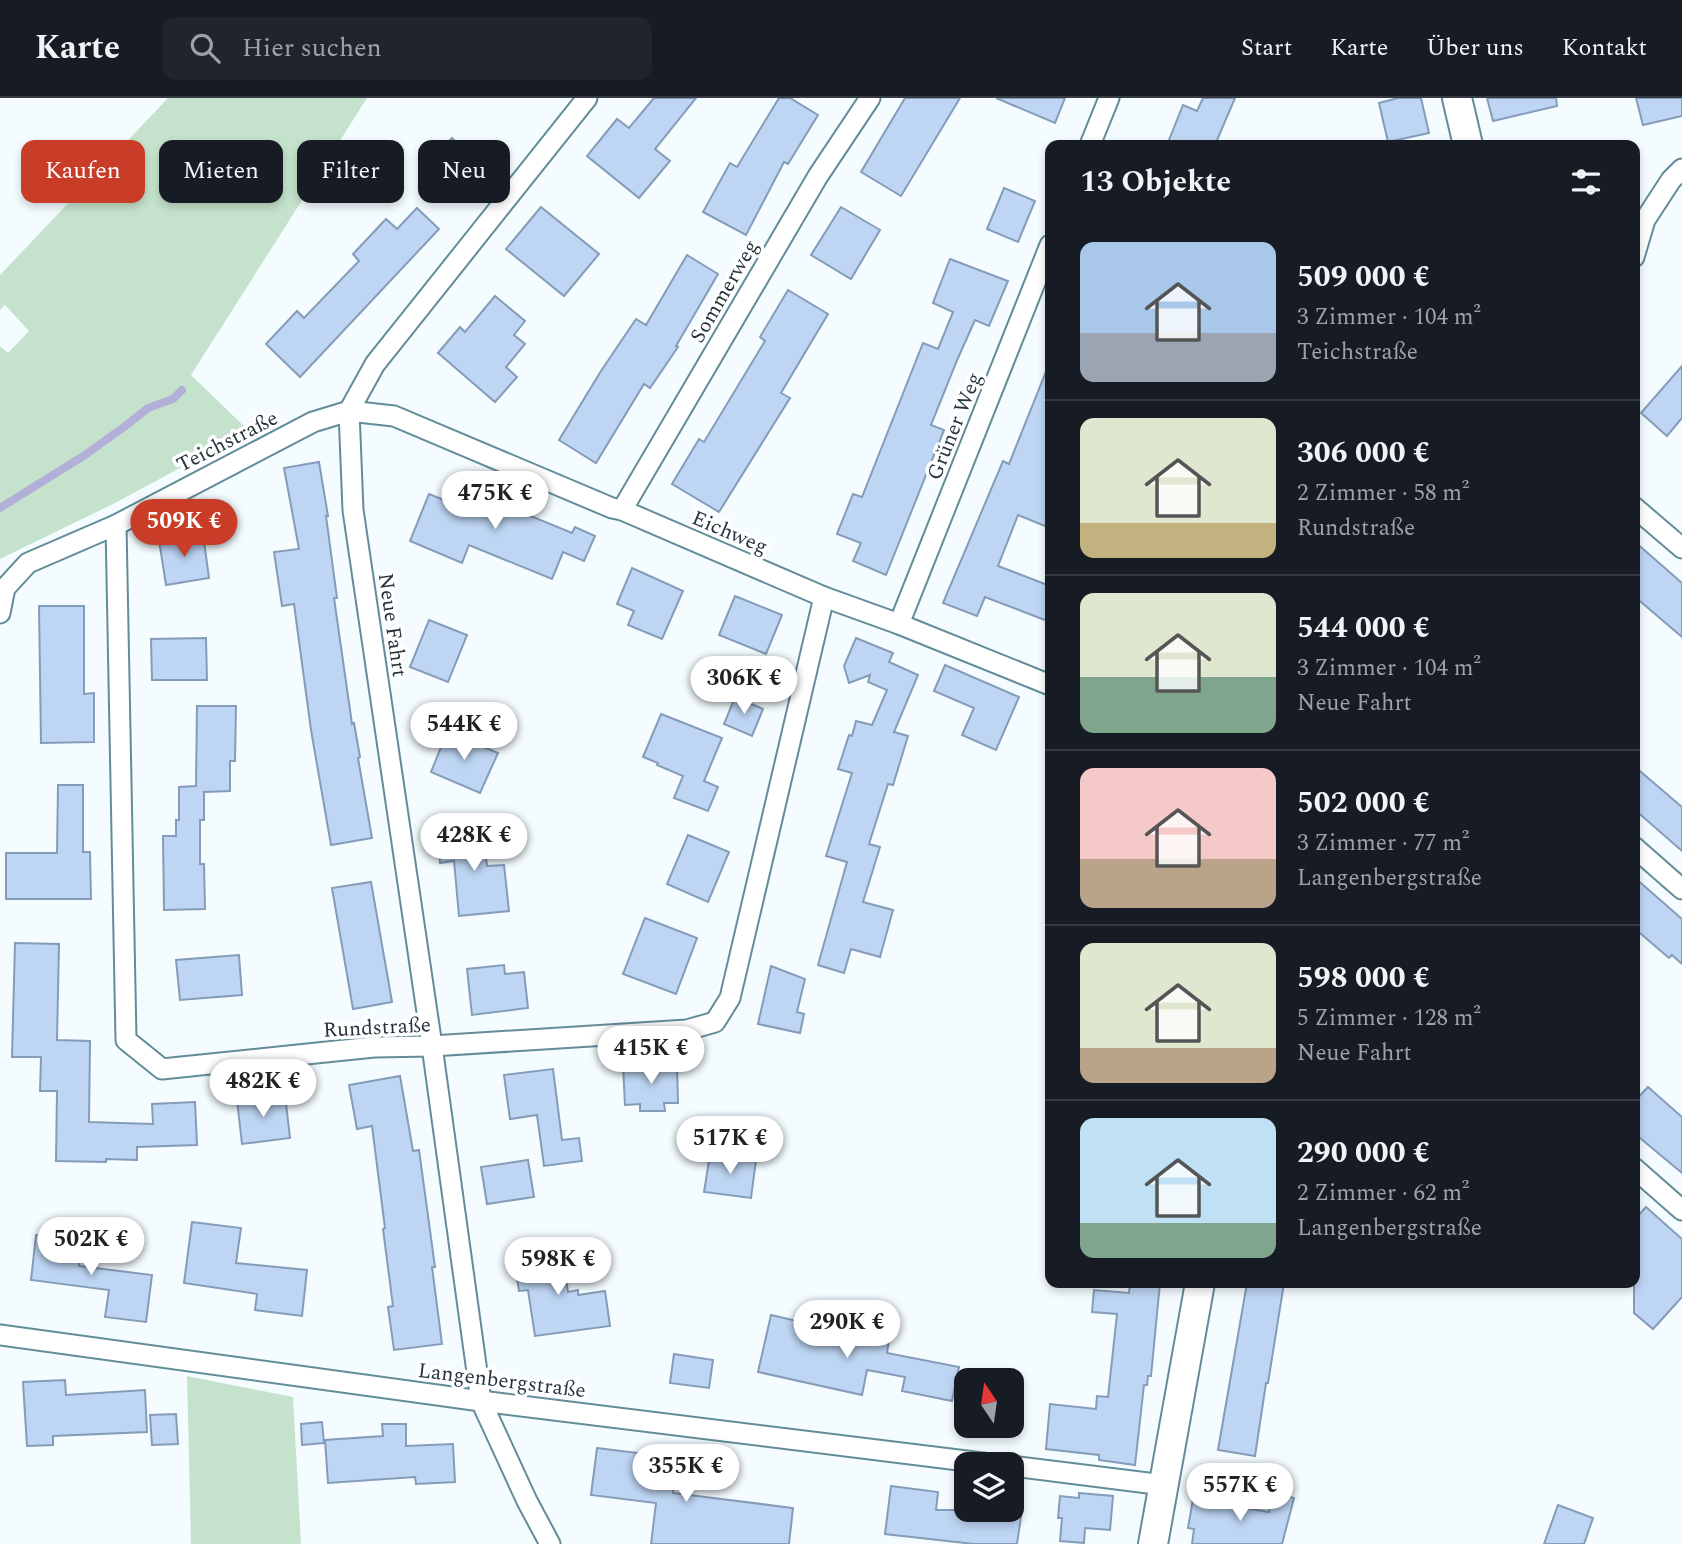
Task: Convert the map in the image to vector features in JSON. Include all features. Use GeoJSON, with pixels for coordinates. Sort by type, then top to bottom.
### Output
{"type":"FeatureCollection","features":[{"type":"Feature","properties":{"kind":"main road"},"geometry":{"type":"LineString","coordinates":[[1457,98],[1467,140]]}},
{"type":"Feature","properties":{"kind":"main road"},"geometry":{"type":"LineString","coordinates":[[1153,1544],[1199,1288]]}},
{"type":"Feature","properties":{"kind":"street"},"geometry":{"type":"LineString","coordinates":[[349,411],[375,365],[587,98]]}},
{"type":"Feature","properties":{"kind":"street","name":"Sommerweg"},"geometry":{"type":"LineString","coordinates":[[622,510],[818,176],[870,98]]}},
{"type":"Feature","properties":{"kind":"street"},"geometry":{"type":"LineString","coordinates":[[1092,140],[1109,98]]}},
{"type":"Feature","properties":{"kind":"street"},"geometry":{"type":"LineString","coordinates":[[1640,237],[1645,220],[1678,179]]}},
{"type":"Feature","properties":{"kind":"street","name":"Grüner Weg"},"geometry":{"type":"LineString","coordinates":[[899,624],[1045,258]]}},
{"type":"Feature","properties":{"kind":"street","name":"Teichstraße"},"geometry":{"type":"LineString","coordinates":[[0,613],[5,588],[29,563],[117,525],[313,422],[349,411],[394,416]]}},
{"type":"Feature","properties":{"kind":"street","name":"Neue Fahrt"},"geometry":{"type":"LineString","coordinates":[[349,411],[353,510],[481,1401],[550,1544]]}},
{"type":"Feature","properties":{"kind":"street","name":"Eichweg"},"geometry":{"type":"LineString","coordinates":[[394,416],[824,597],[1045,683]]}},
{"type":"Feature","properties":{"kind":"street"},"geometry":{"type":"LineString","coordinates":[[1640,512],[1682,548]]}},
{"type":"Feature","properties":{"kind":"street","name":"Rundstraße"},"geometry":{"type":"LineString","coordinates":[[117,525],[126,1040],[162,1069],[374,1047],[432,1046],[687,1030],[715,1022],[730,998],[824,597]]}},
{"type":"Feature","properties":{"kind":"street"},"geometry":{"type":"LineString","coordinates":[[1640,852],[1682,889]]}},
{"type":"Feature","properties":{"kind":"street"},"geometry":{"type":"LineString","coordinates":[[1640,1173],[1682,1210]]}},
{"type":"Feature","properties":{"kind":"street","name":"Langenbergstraße"},"geometry":{"type":"LineString","coordinates":[[0,1335],[481,1401],[954,1459]]}},
{"type":"Feature","properties":{"kind":"street"},"geometry":{"type":"LineString","coordinates":[[1024,1468],[1164,1485]]}},
{"type":"Feature","properties":{"kind":"green space"},"geometry":{"type":"Polygon","coordinates":[[[168,98],[367,98],[340,140],[297,140],[297,203],[300,203],[191,375],[249,431],[115,503],[0,559],[0,346],[8,353],[29,331],[5,305],[0,310],[0,275],[68,203],[145,203],[145,140],[128,140],[168,98]]]}},
{"type":"Feature","properties":{"kind":"green space"},"geometry":{"type":"Polygon","coordinates":[[[187,1376],[293,1397],[301,1544],[191,1544],[187,1376]]]}},
{"type":"Feature","properties":{"kind":"building"},"geometry":{"type":"Polygon","coordinates":[[[654,98],[696,98],[655,149],[670,161],[639,198],[587,156],[617,119],[629,128],[654,98]]]}},
{"type":"Feature","properties":{"kind":"building"},"geometry":{"type":"Polygon","coordinates":[[[779,98],[790,98],[818,115],[788,164],[784,162],[746,235],[703,212],[730,163],[737,167],[779,98]]]}},
{"type":"Feature","properties":{"kind":"building"},"geometry":{"type":"Polygon","coordinates":[[[905,98],[960,98],[901,196],[861,172],[905,98]]]}},
{"type":"Feature","properties":{"kind":"building"},"geometry":{"type":"Polygon","coordinates":[[[996,98],[1065,98],[1055,123],[996,98]]]}},
{"type":"Feature","properties":{"kind":"building"},"geometry":{"type":"Polygon","coordinates":[[[1203,98],[1235,98],[1217,140],[1169,140],[1183,105],[1197,111],[1203,98]]]}},
{"type":"Feature","properties":{"kind":"building"},"geometry":{"type":"Polygon","coordinates":[[[1398,98],[1421,98],[1429,133],[1388,140],[1379,103],[1398,98]]]}},
{"type":"Feature","properties":{"kind":"building"},"geometry":{"type":"Polygon","coordinates":[[[1487,98],[1556,98],[1557,106],[1493,121],[1487,98]]]}},
{"type":"Feature","properties":{"kind":"building"},"geometry":{"type":"Polygon","coordinates":[[[1636,98],[1682,98],[1682,116],[1643,125],[1636,98]]]}},
{"type":"Feature","properties":{"kind":"building"},"geometry":{"type":"Polygon","coordinates":[[[1004,188],[1035,201],[1018,242],[987,229],[1004,188]]]}},
{"type":"Feature","properties":{"kind":"building"},"geometry":{"type":"Polygon","coordinates":[[[541,207],[599,254],[564,296],[506,249],[541,207]]]}},
{"type":"Feature","properties":{"kind":"building"},"geometry":{"type":"Polygon","coordinates":[[[841,207],[880,230],[851,279],[811,255],[841,207]]]}},
{"type":"Feature","properties":{"kind":"building"},"geometry":{"type":"Polygon","coordinates":[[[417,208],[439,229],[300,377],[266,344],[297,311],[304,318],[359,261],[353,254],[386,219],[397,229],[417,208]]]}},
{"type":"Feature","properties":{"kind":"building"},"geometry":{"type":"Polygon","coordinates":[[[687,255],[718,274],[676,346],[678,347],[650,388],[644,384],[596,463],[559,440],[636,319],[646,325],[687,255]]]}},
{"type":"Feature","properties":{"kind":"building"},"geometry":{"type":"Polygon","coordinates":[[[950,259],[1008,281],[989,326],[975,320],[958,358],[931,425],[944,430],[886,575],[853,561],[861,543],[837,534],[853,494],[862,497],[923,343],[938,349],[953,312],[933,303],[950,259]]]}},
{"type":"Feature","properties":{"kind":"building"},"geometry":{"type":"Polygon","coordinates":[[[788,290],[828,314],[781,393],[790,398],[719,512],[672,484],[699,439],[704,442],[765,341],[760,337],[788,290]]]}},
{"type":"Feature","properties":{"kind":"building"},"geometry":{"type":"Polygon","coordinates":[[[495,296],[525,321],[514,335],[525,344],[506,367],[517,377],[495,402],[438,353],[460,327],[465,332],[495,296]]]}},
{"type":"Feature","properties":{"kind":"building"},"geometry":{"type":"Polygon","coordinates":[[[1682,366],[1682,418],[1667,436],[1641,413],[1682,366]]]}},
{"type":"Feature","properties":{"kind":"building"},"geometry":{"type":"Polygon","coordinates":[[[1045,374],[1045,526],[1018,515],[998,566],[1045,584],[1045,620],[985,597],[977,616],[943,603],[1003,461],[1009,464],[1045,374]]]}},
{"type":"Feature","properties":{"kind":"building"},"geometry":{"type":"Polygon","coordinates":[[[319,462],[328,516],[337,598],[334,598],[372,838],[331,845],[311,730],[294,604],[282,606],[274,552],[299,549],[284,468],[319,462]]]}},
{"type":"Feature","properties":{"kind":"building"},"geometry":{"type":"Polygon","coordinates":[[[458,478],[490,491],[487,498],[572,533],[575,527],[595,536],[584,561],[563,552],[552,579],[469,545],[462,563],[410,541],[429,494],[449,502],[458,478]]]}},
{"type":"Feature","properties":{"kind":"building"},"geometry":{"type":"Polygon","coordinates":[[[203,534],[209,578],[166,585],[159,540],[203,534]]]}},
{"type":"Feature","properties":{"kind":"building"},"geometry":{"type":"Polygon","coordinates":[[[1640,546],[1682,583],[1682,637],[1640,601],[1640,546]]]}},
{"type":"Feature","properties":{"kind":"building"},"geometry":{"type":"Polygon","coordinates":[[[632,568],[683,591],[662,639],[628,625],[634,611],[617,604],[632,568]]]}},
{"type":"Feature","properties":{"kind":"building"},"geometry":{"type":"Polygon","coordinates":[[[735,596],[782,615],[766,654],[719,635],[735,596]]]}},
{"type":"Feature","properties":{"kind":"building"},"geometry":{"type":"Polygon","coordinates":[[[39,606],[84,606],[84,694],[94,693],[94,742],[41,743],[39,606]]]}},
{"type":"Feature","properties":{"kind":"building"},"geometry":{"type":"Polygon","coordinates":[[[429,620],[467,635],[448,682],[410,667],[429,620]]]}},
{"type":"Feature","properties":{"kind":"building"},"geometry":{"type":"Polygon","coordinates":[[[206,638],[207,680],[152,680],[151,639],[206,638]]]}},
{"type":"Feature","properties":{"kind":"building"},"geometry":{"type":"Polygon","coordinates":[[[856,638],[893,653],[889,662],[918,675],[894,732],[908,736],[893,785],[888,784],[869,844],[880,847],[863,902],[893,910],[880,957],[851,949],[844,973],[818,965],[847,862],[826,856],[852,773],[838,769],[856,721],[872,725],[887,690],[868,682],[870,675],[849,683],[844,666],[856,638]]]}},
{"type":"Feature","properties":{"kind":"building"},"geometry":{"type":"Polygon","coordinates":[[[945,665],[1019,697],[996,750],[962,735],[974,708],[934,691],[945,665]]]}},
{"type":"Feature","properties":{"kind":"building"},"geometry":{"type":"Polygon","coordinates":[[[735,697],[763,709],[752,736],[724,724],[735,697]]]}},
{"type":"Feature","properties":{"kind":"building"},"geometry":{"type":"Polygon","coordinates":[[[197,706],[236,706],[235,761],[230,761],[230,791],[204,792],[204,820],[200,820],[200,864],[204,864],[205,909],[164,910],[163,836],[176,836],[179,787],[196,786],[197,706]]]}},
{"type":"Feature","properties":{"kind":"building"},"geometry":{"type":"Polygon","coordinates":[[[661,714],[722,738],[704,781],[718,787],[708,811],[674,798],[683,776],[643,757],[661,714]]]}},
{"type":"Feature","properties":{"kind":"building"},"geometry":{"type":"Polygon","coordinates":[[[447,732],[498,753],[480,793],[431,772],[447,732]]]}},
{"type":"Feature","properties":{"kind":"building"},"geometry":{"type":"Polygon","coordinates":[[[1640,771],[1682,807],[1682,851],[1640,814],[1640,771]]]}},
{"type":"Feature","properties":{"kind":"building"},"geometry":{"type":"Polygon","coordinates":[[[58,785],[83,785],[83,852],[90,852],[91,899],[6,899],[6,853],[57,853],[58,785]]]}},
{"type":"Feature","properties":{"kind":"building"},"geometry":{"type":"Polygon","coordinates":[[[483,828],[487,866],[504,865],[509,911],[459,916],[454,861],[440,863],[437,833],[483,828]]]}},
{"type":"Feature","properties":{"kind":"building"},"geometry":{"type":"Polygon","coordinates":[[[688,835],[729,852],[708,902],[667,884],[688,835]]]}},
{"type":"Feature","properties":{"kind":"building"},"geometry":{"type":"Polygon","coordinates":[[[371,882],[392,1002],[353,1009],[332,888],[371,882]]]}},
{"type":"Feature","properties":{"kind":"building"},"geometry":{"type":"Polygon","coordinates":[[[1640,882],[1682,919],[1682,964],[1672,955],[1669,958],[1640,933],[1640,882]]]}},
{"type":"Feature","properties":{"kind":"building"},"geometry":{"type":"Polygon","coordinates":[[[645,918],[697,938],[676,994],[623,974],[645,918]]]}},
{"type":"Feature","properties":{"kind":"building"},"geometry":{"type":"Polygon","coordinates":[[[15,943],[59,944],[57,1040],[90,1041],[89,1122],[153,1124],[152,1104],[195,1102],[197,1145],[137,1147],[137,1160],[56,1161],[57,1091],[40,1091],[41,1057],[12,1057],[15,943]]]}},
{"type":"Feature","properties":{"kind":"building"},"geometry":{"type":"Polygon","coordinates":[[[239,955],[242,995],[180,1000],[176,960],[239,955]]]}},
{"type":"Feature","properties":{"kind":"building"},"geometry":{"type":"Polygon","coordinates":[[[504,965],[505,974],[524,972],[528,1008],[472,1015],[467,969],[504,965]]]}},
{"type":"Feature","properties":{"kind":"building"},"geometry":{"type":"Polygon","coordinates":[[[771,966],[805,979],[797,1012],[804,1014],[800,1033],[758,1024],[771,966]]]}},
{"type":"Feature","properties":{"kind":"building"},"geometry":{"type":"Polygon","coordinates":[[[677,1064],[678,1103],[664,1103],[665,1111],[640,1111],[640,1104],[625,1105],[623,1066],[677,1064]]]}},
{"type":"Feature","properties":{"kind":"building"},"geometry":{"type":"Polygon","coordinates":[[[553,1069],[562,1140],[579,1138],[582,1161],[544,1166],[537,1115],[510,1119],[504,1075],[553,1069]]]}},
{"type":"Feature","properties":{"kind":"building"},"geometry":{"type":"Polygon","coordinates":[[[400,1076],[413,1151],[419,1150],[435,1267],[432,1267],[442,1344],[394,1350],[388,1307],[393,1306],[372,1126],[357,1129],[349,1085],[400,1076]]]}},
{"type":"Feature","properties":{"kind":"building"},"geometry":{"type":"Polygon","coordinates":[[[1648,1087],[1682,1117],[1682,1173],[1640,1138],[1640,1096],[1648,1087]]]}},
{"type":"Feature","properties":{"kind":"building"},"geometry":{"type":"Polygon","coordinates":[[[285,1095],[290,1138],[242,1144],[237,1100],[285,1095]]]}},
{"type":"Feature","properties":{"kind":"building"},"geometry":{"type":"Polygon","coordinates":[[[710,1154],[756,1160],[751,1198],[704,1192],[710,1154]]]}},
{"type":"Feature","properties":{"kind":"building"},"geometry":{"type":"Polygon","coordinates":[[[528,1160],[534,1197],[487,1204],[481,1167],[528,1160]]]}},
{"type":"Feature","properties":{"kind":"building"},"geometry":{"type":"Polygon","coordinates":[[[1646,1207],[1682,1239],[1682,1297],[1653,1329],[1634,1313],[1634,1288],[1640,1288],[1640,1214],[1646,1207]]]}},
{"type":"Feature","properties":{"kind":"building"},"geometry":{"type":"Polygon","coordinates":[[[192,1222],[241,1228],[236,1263],[307,1270],[302,1316],[255,1310],[257,1294],[184,1283],[192,1222]]]}},
{"type":"Feature","properties":{"kind":"building"},"geometry":{"type":"Polygon","coordinates":[[[36,1235],[82,1240],[79,1266],[152,1275],[146,1322],[105,1317],[109,1290],[31,1280],[36,1235]]]}},
{"type":"Feature","properties":{"kind":"building"},"geometry":{"type":"Polygon","coordinates":[[[562,1252],[568,1292],[578,1290],[578,1295],[605,1291],[610,1326],[535,1336],[528,1290],[519,1291],[514,1258],[562,1252]]]}},
{"type":"Feature","properties":{"kind":"building"},"geometry":{"type":"Polygon","coordinates":[[[1130,1288],[1160,1288],[1151,1376],[1148,1376],[1147,1385],[1144,1385],[1135,1465],[1099,1460],[1099,1455],[1046,1449],[1050,1404],[1096,1409],[1097,1396],[1108,1397],[1117,1314],[1092,1312],[1094,1290],[1129,1293],[1130,1288]]]}},
{"type":"Feature","properties":{"kind":"building"},"geometry":{"type":"Polygon","coordinates":[[[1246,1288],[1283,1288],[1255,1456],[1218,1450],[1246,1288]]]}},
{"type":"Feature","properties":{"kind":"building"},"geometry":{"type":"Polygon","coordinates":[[[771,1315],[806,1325],[889,1340],[887,1353],[959,1367],[954,1368],[952,1401],[902,1391],[905,1377],[867,1370],[862,1395],[758,1372],[771,1315]]]}},
{"type":"Feature","properties":{"kind":"building"},"geometry":{"type":"Polygon","coordinates":[[[674,1354],[713,1360],[709,1388],[670,1383],[674,1354]]]}},
{"type":"Feature","properties":{"kind":"building"},"geometry":{"type":"Polygon","coordinates":[[[65,1380],[66,1395],[145,1390],[147,1432],[53,1436],[53,1445],[27,1446],[23,1382],[65,1380]]]}},
{"type":"Feature","properties":{"kind":"building"},"geometry":{"type":"Polygon","coordinates":[[[176,1414],[178,1444],[152,1445],[150,1415],[176,1414]]]}},
{"type":"Feature","properties":{"kind":"building"},"geometry":{"type":"Polygon","coordinates":[[[322,1422],[324,1443],[302,1445],[301,1424],[322,1422]]]}},
{"type":"Feature","properties":{"kind":"building"},"geometry":{"type":"Polygon","coordinates":[[[382,1424],[406,1424],[406,1446],[453,1444],[455,1482],[416,1484],[415,1477],[328,1483],[325,1440],[383,1436],[382,1424]]]}},
{"type":"Feature","properties":{"kind":"building"},"geometry":{"type":"Polygon","coordinates":[[[597,1448],[678,1458],[673,1493],[793,1508],[789,1544],[651,1544],[656,1503],[591,1495],[597,1448]]]}},
{"type":"Feature","properties":{"kind":"building"},"geometry":{"type":"Polygon","coordinates":[[[891,1486],[938,1492],[936,1510],[954,1510],[954,1522],[1020,1522],[1017,1544],[974,1544],[885,1534],[891,1486]]]}},
{"type":"Feature","properties":{"kind":"building"},"geometry":{"type":"Polygon","coordinates":[[[1079,1493],[1113,1496],[1110,1530],[1085,1528],[1084,1543],[1060,1541],[1060,1496],[1079,1498],[1079,1493]]]}},
{"type":"Feature","properties":{"kind":"building"},"geometry":{"type":"Polygon","coordinates":[[[1273,1493],[1294,1498],[1282,1544],[1192,1544],[1194,1529],[1188,1528],[1193,1499],[1269,1512],[1273,1493]]]}},
{"type":"Feature","properties":{"kind":"building"},"geometry":{"type":"Polygon","coordinates":[[[1558,1505],[1593,1518],[1584,1544],[1544,1544],[1558,1505]]]}},
{"type":"Feature","properties":{"kind":"waterway"},"geometry":{"type":"LineString","coordinates":[[0,508],[85,455],[148,408],[173,399],[182,390]]}}]}
